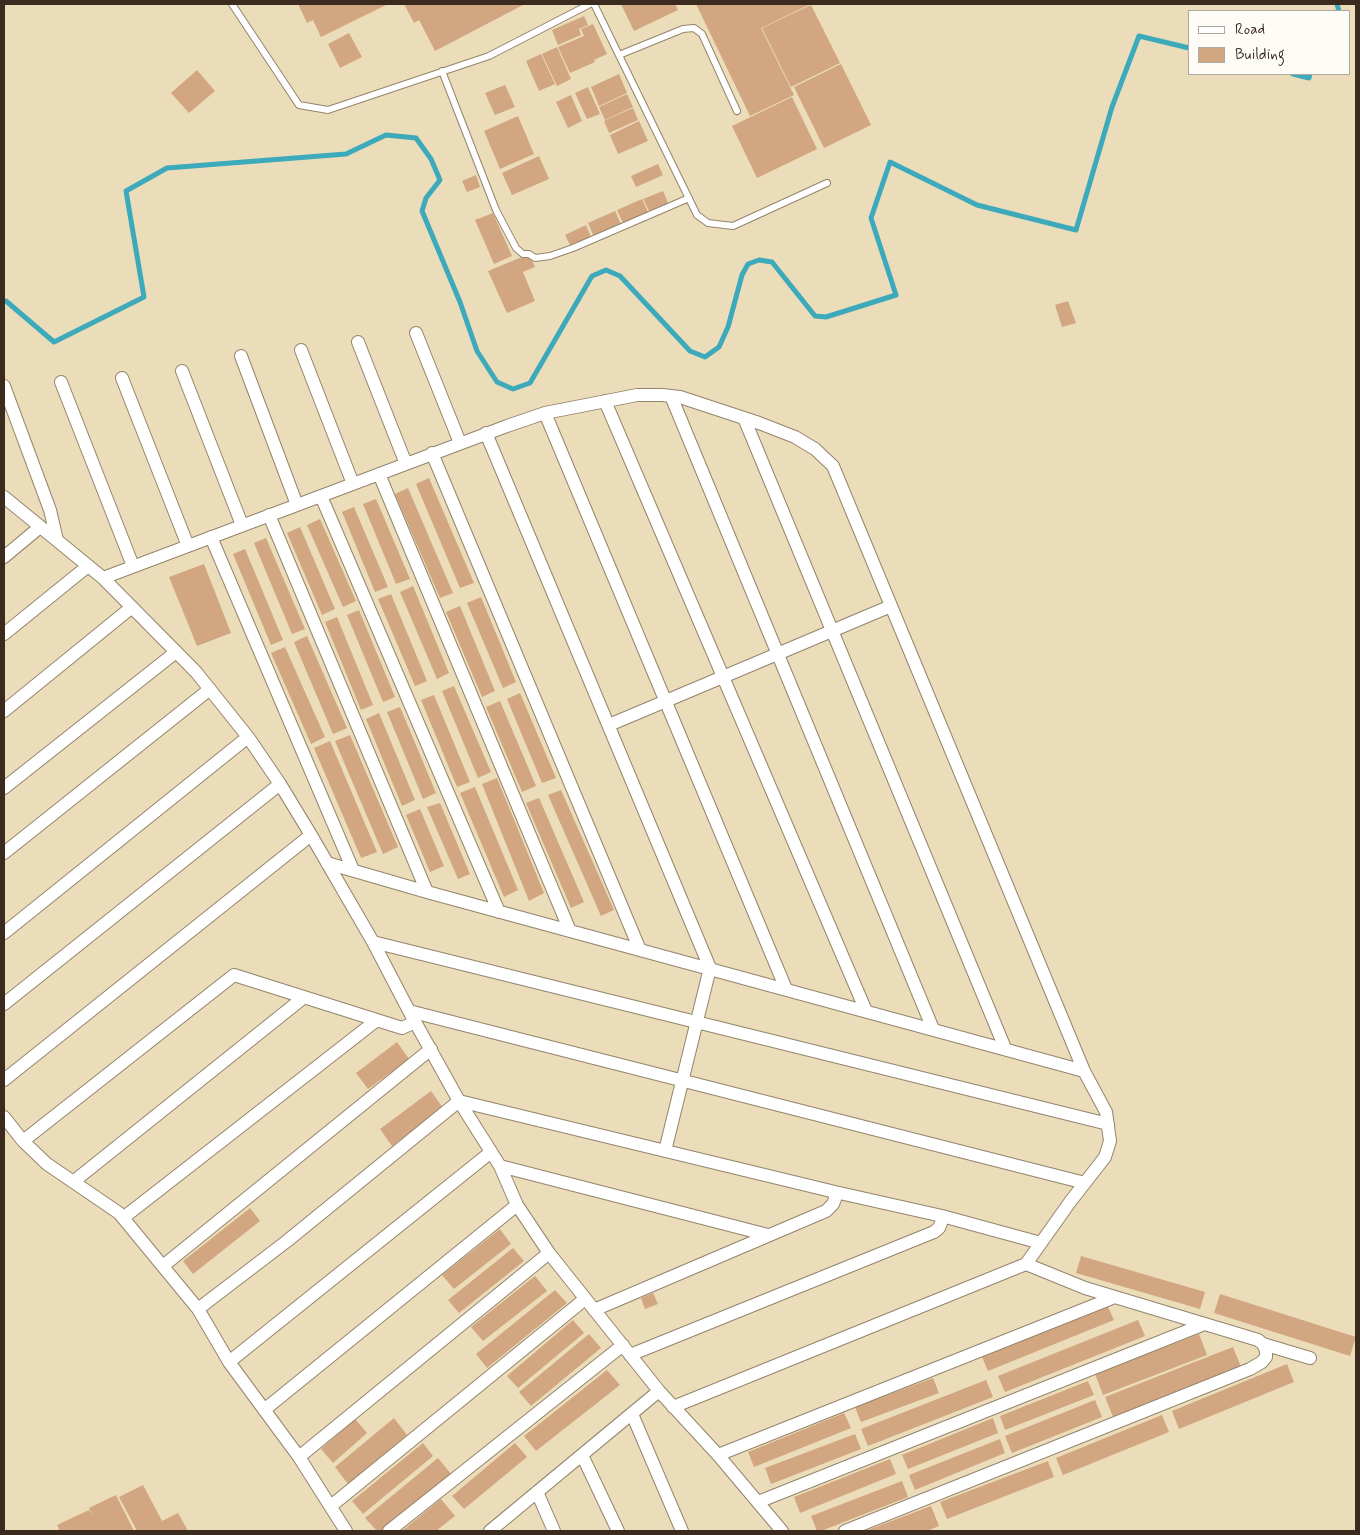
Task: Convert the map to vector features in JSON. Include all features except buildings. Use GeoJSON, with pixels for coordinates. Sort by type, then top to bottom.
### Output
{"type":"FeatureCollection","features":[{"type":"Feature","properties":{"kind":"street"},"geometry":{"type":"LineString","coordinates":[[416,333],[460,443]]}},
{"type":"Feature","properties":{"kind":"street"},"geometry":{"type":"LineString","coordinates":[[358,342],[406,464]]}},
{"type":"Feature","properties":{"kind":"street"},"geometry":{"type":"LineString","coordinates":[[301,350],[353,484]]}},
{"type":"Feature","properties":{"kind":"street"},"geometry":{"type":"LineString","coordinates":[[241,356],[297,505]]}},
{"type":"Feature","properties":{"kind":"street"},"geometry":{"type":"LineString","coordinates":[[182,371],[242,525]]}},
{"type":"Feature","properties":{"kind":"street"},"geometry":{"type":"LineString","coordinates":[[122,378],[188,546]]}},
{"type":"Feature","properties":{"kind":"street"},"geometry":{"type":"LineString","coordinates":[[61,382],[133,566]]}},
{"type":"Feature","properties":{"kind":"street"},"geometry":{"type":"LineString","coordinates":[[4,386],[50,510],[57,540]]}},
{"type":"Feature","properties":{"kind":"street"},"geometry":{"type":"LineString","coordinates":[[103,578],[486,433],[545,413],[637,395],[671,396],[744,418],[795,437],[816,449],[833,466],[1084,1071],[1106,1112],[1110,1141],[1105,1158],[1026,1264],[673,1407]]}},
{"type":"Feature","properties":{"kind":"street"},"geometry":{"type":"LineString","coordinates":[[671,396],[932,1029]]}},
{"type":"Feature","properties":{"kind":"street"},"geometry":{"type":"LineString","coordinates":[[605,401],[866,1011]]}},
{"type":"Feature","properties":{"kind":"street"},"geometry":{"type":"LineString","coordinates":[[545,413],[786,989]]}},
{"type":"Feature","properties":{"kind":"street"},"geometry":{"type":"LineString","coordinates":[[744,418],[1005,1048]]}},
{"type":"Feature","properties":{"kind":"street"},"geometry":{"type":"LineString","coordinates":[[486,433],[710,968],[665,1151]]}},
{"type":"Feature","properties":{"kind":"street"},"geometry":{"type":"LineString","coordinates":[[432,454],[640,950]]}},
{"type":"Feature","properties":{"kind":"street"},"geometry":{"type":"LineString","coordinates":[[379,474],[570,931]]}},
{"type":"Feature","properties":{"kind":"street"},"geometry":{"type":"LineString","coordinates":[[321,496],[499,912]]}},
{"type":"Feature","properties":{"kind":"street"},"geometry":{"type":"LineString","coordinates":[[4,498],[103,578],[196,672],[248,736],[311,834],[373,942],[459,1101],[500,1166],[517,1205],[549,1253],[659,1391],[718,1455],[782,1531]]}},
{"type":"Feature","properties":{"kind":"street"},"geometry":{"type":"LineString","coordinates":[[269,515],[427,892]]}},
{"type":"Feature","properties":{"kind":"street"},"geometry":{"type":"LineString","coordinates":[[4,558],[40,527]]}},
{"type":"Feature","properties":{"kind":"street"},"geometry":{"type":"LineString","coordinates":[[211,537],[353,870]]}},
{"type":"Feature","properties":{"kind":"street"},"geometry":{"type":"LineString","coordinates":[[4,634],[88,566]]}},
{"type":"Feature","properties":{"kind":"street"},"geometry":{"type":"LineString","coordinates":[[609,725],[891,606]]}},
{"type":"Feature","properties":{"kind":"street"},"geometry":{"type":"LineString","coordinates":[[4,711],[132,607]]}},
{"type":"Feature","properties":{"kind":"street"},"geometry":{"type":"LineString","coordinates":[[4,788],[176,652]]}},
{"type":"Feature","properties":{"kind":"street"},"geometry":{"type":"LineString","coordinates":[[4,853],[210,689]]}},
{"type":"Feature","properties":{"kind":"street"},"geometry":{"type":"LineString","coordinates":[[4,933],[248,736]]}},
{"type":"Feature","properties":{"kind":"street"},"geometry":{"type":"LineString","coordinates":[[4,1004],[280,784]]}},
{"type":"Feature","properties":{"kind":"street"},"geometry":{"type":"LineString","coordinates":[[4,1080],[311,834]]}},
{"type":"Feature","properties":{"kind":"street"},"geometry":{"type":"LineString","coordinates":[[327,863],[499,912],[1084,1071]]}},
{"type":"Feature","properties":{"kind":"street"},"geometry":{"type":"LineString","coordinates":[[373,942],[1108,1124]]}},
{"type":"Feature","properties":{"kind":"street"},"geometry":{"type":"LineString","coordinates":[[22,1141],[234,975],[402,1028],[412,1016]]}},
{"type":"Feature","properties":{"kind":"street"},"geometry":{"type":"LineString","coordinates":[[73,1182],[303,998]]}},
{"type":"Feature","properties":{"kind":"street"},"geometry":{"type":"LineString","coordinates":[[412,1016],[682,1081],[1085,1183]]}},
{"type":"Feature","properties":{"kind":"street"},"geometry":{"type":"LineString","coordinates":[[124,1218],[377,1020]]}},
{"type":"Feature","properties":{"kind":"street"},"geometry":{"type":"LineString","coordinates":[[163,1266],[431,1050]]}},
{"type":"Feature","properties":{"kind":"street"},"geometry":{"type":"LineString","coordinates":[[459,1101],[942,1216],[1041,1243]]}},
{"type":"Feature","properties":{"kind":"street"},"geometry":{"type":"LineString","coordinates":[[198,1309],[287,1240],[459,1101]]}},
{"type":"Feature","properties":{"kind":"street"},"geometry":{"type":"LineString","coordinates":[[4,1117],[22,1141],[47,1164],[124,1218],[198,1309],[229,1362],[298,1457],[346,1531]]}},
{"type":"Feature","properties":{"kind":"street"},"geometry":{"type":"LineString","coordinates":[[229,1362],[491,1152]]}},
{"type":"Feature","properties":{"kind":"street"},"geometry":{"type":"LineString","coordinates":[[500,1166],[768,1235]]}},
{"type":"Feature","properties":{"kind":"street"},"geometry":{"type":"LineString","coordinates":[[594,1310],[826,1211],[833,1204],[835,1192]]}},
{"type":"Feature","properties":{"kind":"street"},"geometry":{"type":"LineString","coordinates":[[264,1410],[517,1205]]}},
{"type":"Feature","properties":{"kind":"street"},"geometry":{"type":"LineString","coordinates":[[630,1355],[934,1232],[939,1228],[942,1216]]}},
{"type":"Feature","properties":{"kind":"street"},"geometry":{"type":"LineString","coordinates":[[298,1457],[549,1253]]}},
{"type":"Feature","properties":{"kind":"street"},"geometry":{"type":"LineString","coordinates":[[1026,1264],[1085,1288],[1258,1340],[1263,1344],[1310,1358]]}},
{"type":"Feature","properties":{"kind":"street"},"geometry":{"type":"LineString","coordinates":[[718,1455],[1114,1297]]}},
{"type":"Feature","properties":{"kind":"street"},"geometry":{"type":"LineString","coordinates":[[331,1506],[585,1299]]}},
{"type":"Feature","properties":{"kind":"street"},"geometry":{"type":"LineString","coordinates":[[758,1502],[1202,1324]]}},
{"type":"Feature","properties":{"kind":"street"},"geometry":{"type":"LineString","coordinates":[[845,1531],[1250,1369],[1262,1362],[1266,1356],[1263,1344]]}},
{"type":"Feature","properties":{"kind":"street"},"geometry":{"type":"LineString","coordinates":[[389,1531],[623,1345]]}},
{"type":"Feature","properties":{"kind":"street"},"geometry":{"type":"LineString","coordinates":[[490,1531],[659,1391]]}},
{"type":"Feature","properties":{"kind":"street"},"geometry":{"type":"LineString","coordinates":[[632,1414],[682,1531]]}},
{"type":"Feature","properties":{"kind":"street"},"geometry":{"type":"LineString","coordinates":[[582,1455],[618,1531]]}},
{"type":"Feature","properties":{"kind":"street"},"geometry":{"type":"LineString","coordinates":[[537,1492],[554,1531]]}},
{"type":"Feature","properties":{"kind":"lane"},"geometry":{"type":"LineString","coordinates":[[232,4],[299,105],[328,110],[489,56],[590,4]]}},
{"type":"Feature","properties":{"kind":"lane"},"geometry":{"type":"LineString","coordinates":[[594,4],[697,215],[708,223],[733,226],[827,183]]}},
{"type":"Feature","properties":{"kind":"lane"},"geometry":{"type":"LineString","coordinates":[[619,55],[683,29],[694,28],[702,34],[737,111]]}},
{"type":"Feature","properties":{"kind":"lane"},"geometry":{"type":"LineString","coordinates":[[442,71],[496,210],[516,248],[523,254],[529,254],[534,258],[550,256],[689,198]]}},
{"type":"Feature","properties":{"kind":"waterway"},"geometry":{"type":"LineString","coordinates":[[1337,4],[1339,10]]}},
{"type":"Feature","properties":{"kind":"waterway"},"geometry":{"type":"LineString","coordinates":[[4,301],[54,342],[144,297],[126,191],[167,168],[346,154],[386,135],[416,138],[431,159],[440,180],[426,198],[422,211],[460,302],[477,351],[497,382],[513,389],[530,383],[592,276],[606,270],[620,276],[690,351],[705,357],[719,347],[728,327],[742,275],[748,264],[759,260],[772,262],[815,316],[826,317],[896,295],[871,218],[890,162],[977,205],[1076,230],[1112,107],[1139,36],[1188,48]]}},
{"type":"Feature","properties":{"kind":"waterway"},"geometry":{"type":"LineString","coordinates":[[1297,75],[1309,78],[1310,75]]}}]}
